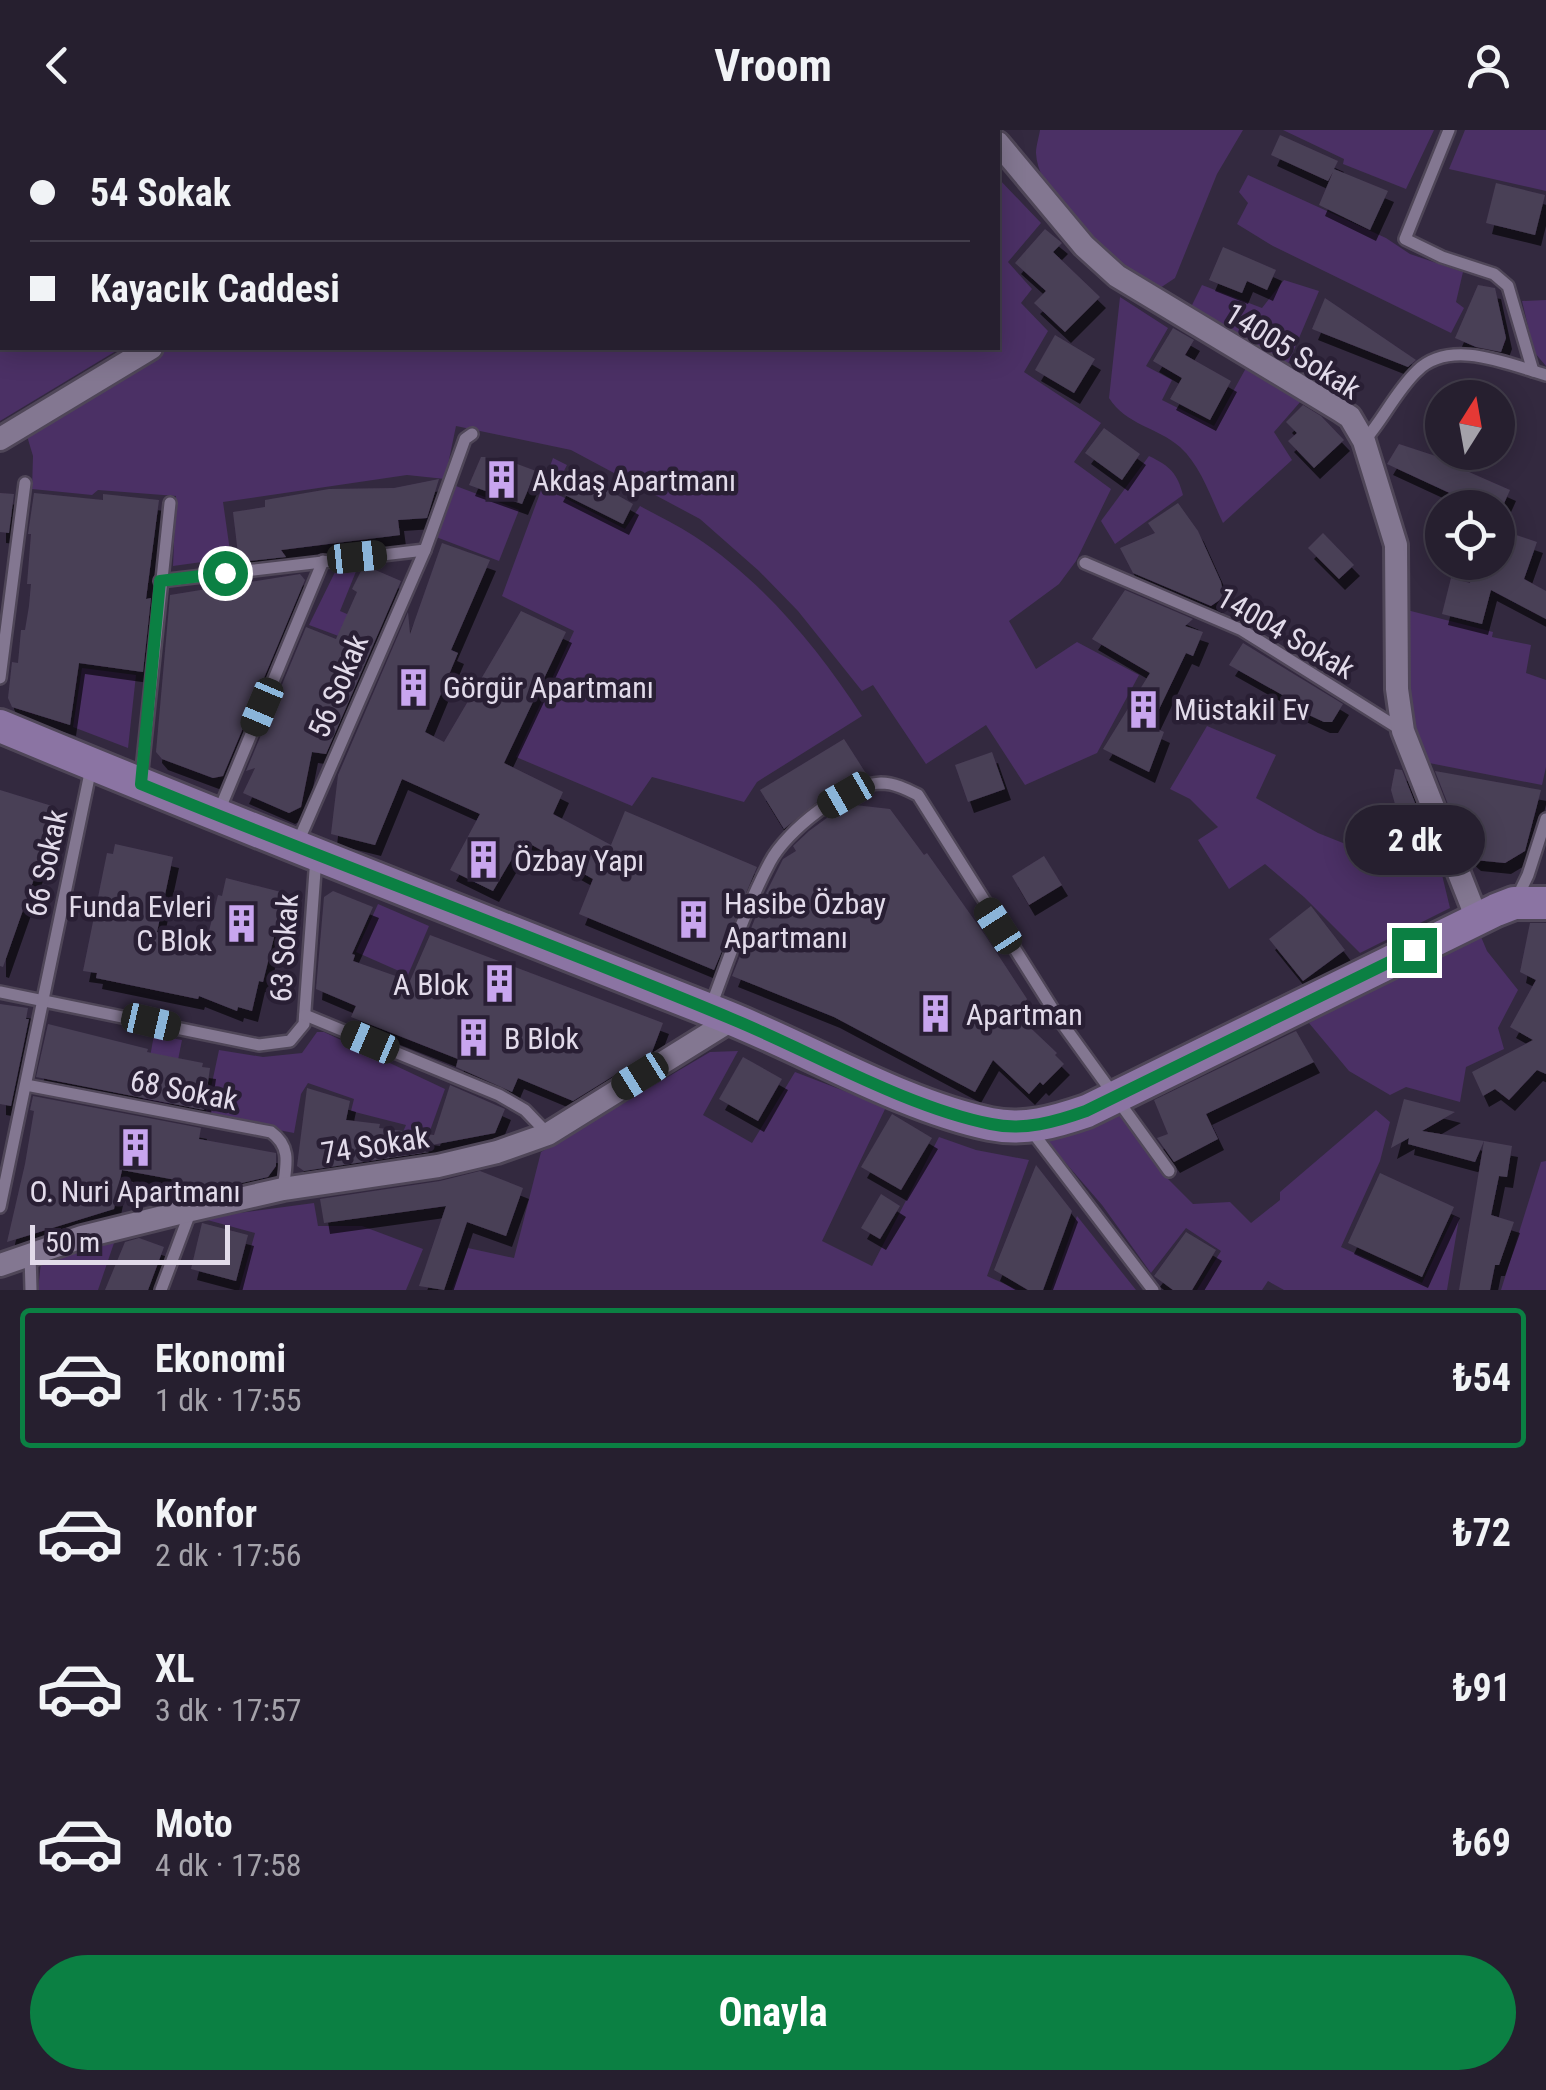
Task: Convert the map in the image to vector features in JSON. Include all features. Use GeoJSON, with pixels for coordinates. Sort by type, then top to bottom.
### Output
{"type":"FeatureCollection","features":[{"type":"Feature","properties":{"kind":"main road"},"geometry":{"type":"LineString","coordinates":[[0,726],[306,853],[721,1014],[940,1110],[989,1124],[1052,1123],[1117,1096],[1477,920],[1530,903]]}},
{"type":"Feature","properties":{"kind":"street","name":"14005 Sokak"},"geometry":{"type":"LineString","coordinates":[[1000,143],[1084,246],[1116,276],[1350,417],[1364,441],[1396,545],[1397,689],[1403,731],[1477,920]]}},
{"type":"Feature","properties":{"kind":"street"},"geometry":{"type":"LineString","coordinates":[[0,438],[148,350]]}},
{"type":"Feature","properties":{"kind":"street","name":"74 Sokak"},"geometry":{"type":"LineString","coordinates":[[0,1266],[82,1237],[191,1210],[283,1189],[438,1166],[497,1152],[548,1134],[721,1014]]}},
{"type":"Feature","properties":{"kind":"lane"},"geometry":{"type":"LineString","coordinates":[[1449,130],[1406,239],[1442,257],[1494,274],[1508,286],[1539,373]]}},
{"type":"Feature","properties":{"kind":"lane"},"geometry":{"type":"LineString","coordinates":[[1364,441],[1417,370],[1427,363],[1460,353],[1539,373]]}},
{"type":"Feature","properties":{"kind":"lane","name":"56 Sokak"},"geometry":{"type":"LineString","coordinates":[[306,853],[465,439],[472,434]]}},
{"type":"Feature","properties":{"kind":"lane"},"geometry":{"type":"LineString","coordinates":[[0,678],[24,483]]}},
{"type":"Feature","properties":{"kind":"lane"},"geometry":{"type":"LineString","coordinates":[[141,784],[170,503]]}},
{"type":"Feature","properties":{"kind":"lane"},"geometry":{"type":"LineString","coordinates":[[160,581],[424,550]]}},
{"type":"Feature","properties":{"kind":"lane"},"geometry":{"type":"LineString","coordinates":[[217,816],[323,561]]}},
{"type":"Feature","properties":{"kind":"lane","name":"14004 Sokak"},"geometry":{"type":"LineString","coordinates":[[1085,563],[1242,630],[1403,731]]}},
{"type":"Feature","properties":{"kind":"lane","name":"66 Sokak"},"geometry":{"type":"LineString","coordinates":[[0,1206],[92,764]]}},
{"type":"Feature","properties":{"kind":"lane"},"geometry":{"type":"LineString","coordinates":[[721,1014],[771,860],[787,839],[826,806],[868,786],[894,785],[918,795],[1059,1019],[1169,1172]]}},
{"type":"Feature","properties":{"kind":"lane"},"geometry":{"type":"LineString","coordinates":[[1530,903],[1528,875],[1546,820]]}},
{"type":"Feature","properties":{"kind":"lane","name":"63 Sokak"},"geometry":{"type":"LineString","coordinates":[[0,992],[259,1045],[290,1041],[300,1032],[304,1015],[306,853]]}},
{"type":"Feature","properties":{"kind":"lane"},"geometry":{"type":"LineString","coordinates":[[304,1015],[500,1095],[525,1110],[548,1134]]}},
{"type":"Feature","properties":{"kind":"lane","name":"68 Sokak"},"geometry":{"type":"LineString","coordinates":[[26,1085],[271,1132],[282,1141],[286,1152],[283,1189]]}},
{"type":"Feature","properties":{"kind":"lane"},"geometry":{"type":"LineString","coordinates":[[1028,1126],[1154,1290]]}},
{"type":"Feature","properties":{"kind":"lane"},"geometry":{"type":"LineString","coordinates":[[161,1290],[191,1210]]}},
{"type":"Feature","properties":{"kind":"lane"},"geometry":{"type":"LineString","coordinates":[[30,1254],[31,1290]]}},
{"type":"Feature","properties":{"kind":"shaded area"},"geometry":{"type":"Polygon","coordinates":[[[1040,130],[1243,130],[1217,174],[1175,278],[1157,290],[1084,229],[1051,191],[1040,172],[1036,153],[1040,130]]]}},
{"type":"Feature","properties":{"kind":"shaded area"},"geometry":{"type":"Polygon","coordinates":[[[1283,130],[1434,130],[1406,189],[1343,164],[1344,159],[1283,130]]]}},
{"type":"Feature","properties":{"kind":"shaded area"},"geometry":{"type":"Polygon","coordinates":[[[1465,130],[1546,130],[1546,191],[1449,169],[1465,130]]]}},
{"type":"Feature","properties":{"kind":"shaded area"},"geometry":{"type":"Polygon","coordinates":[[[1248,175],[1386,238],[1410,254],[1463,272],[1456,302],[1464,308],[1451,333],[1273,246],[1237,224],[1248,203],[1239,192],[1248,175]]]}},
{"type":"Feature","properties":{"kind":"shaded area"},"geometry":{"type":"Polygon","coordinates":[[[1000,180],[1041,223],[1008,262],[1032,289],[1021,303],[1048,331],[1024,372],[1101,423],[1074,462],[1111,489],[1076,561],[1059,584],[1009,621],[1036,669],[1077,642],[1139,675],[1097,753],[1025,785],[986,725],[926,764],[873,685],[862,691],[798,611],[759,571],[700,519],[571,450],[456,426],[445,479],[407,475],[223,502],[231,558],[173,566],[176,496],[98,490],[92,495],[32,489],[33,456],[27,436],[166,350],[1000,350],[1000,180]]]}},
{"type":"Feature","properties":{"kind":"shaded area"},"geometry":{"type":"Polygon","coordinates":[[[1284,280],[1319,291],[1285,371],[1189,311],[1202,285],[1262,308],[1284,280]]]}},
{"type":"Feature","properties":{"kind":"shaded area"},"geometry":{"type":"Polygon","coordinates":[[[1120,297],[1168,328],[1146,366],[1172,380],[1162,400],[1214,426],[1246,368],[1301,401],[1274,432],[1292,460],[1223,523],[1194,463],[1180,447],[1124,414],[1109,398],[1120,297]]]}},
{"type":"Feature","properties":{"kind":"shaded area"},"geometry":{"type":"Polygon","coordinates":[[[1546,300],[1546,366],[1534,352],[1522,301],[1546,300]]]}},
{"type":"Feature","properties":{"kind":"shaded area"},"geometry":{"type":"Polygon","coordinates":[[[0,350],[118,350],[0,421],[0,350]]]}},
{"type":"Feature","properties":{"kind":"shaded area"},"geometry":{"type":"Polygon","coordinates":[[[1149,456],[1172,471],[1183,495],[1115,544],[1101,521],[1149,456]]]}},
{"type":"Feature","properties":{"kind":"shaded area"},"geometry":{"type":"Polygon","coordinates":[[[553,458],[567,465],[553,492],[625,529],[640,506],[694,536],[743,574],[808,641],[862,716],[757,782],[744,802],[652,777],[632,806],[516,757],[574,631],[502,596],[553,458]]]}},
{"type":"Feature","properties":{"kind":"shaded area"},"geometry":{"type":"Polygon","coordinates":[[[456,486],[519,510],[499,561],[436,537],[456,486]]]}},
{"type":"Feature","properties":{"kind":"shaded area"},"geometry":{"type":"Polygon","coordinates":[[[359,564],[340,611],[377,627],[368,647],[309,625],[337,568],[359,564]]]}},
{"type":"Feature","properties":{"kind":"shaded area"},"geometry":{"type":"Polygon","coordinates":[[[1403,609],[1531,645],[1526,673],[1546,680],[1546,767],[1542,785],[1424,762],[1408,722],[1403,609]]]}},
{"type":"Feature","properties":{"kind":"shaded area"},"geometry":{"type":"Polygon","coordinates":[[[82,668],[136,675],[128,748],[73,727],[82,668]]]}},
{"type":"Feature","properties":{"kind":"shaded area"},"geometry":{"type":"Polygon","coordinates":[[[1207,726],[1276,755],[1256,798],[1318,833],[1413,871],[1428,855],[1437,854],[1450,908],[1360,953],[1265,864],[1229,889],[1198,840],[1218,827],[1190,799],[1170,789],[1207,726]]]}},
{"type":"Feature","properties":{"kind":"shaded area"},"geometry":{"type":"Polygon","coordinates":[[[378,904],[429,926],[408,975],[356,952],[378,904]]]}},
{"type":"Feature","properties":{"kind":"shaded area"},"geometry":{"type":"Polygon","coordinates":[[[1479,932],[1487,951],[1518,990],[1498,1028],[1504,1049],[1466,1067],[1460,1102],[1406,1087],[1390,1095],[1349,1071],[1309,1023],[1414,960],[1479,932]]]}},
{"type":"Feature","properties":{"kind":"shaded area"},"geometry":{"type":"Polygon","coordinates":[[[317,1032],[445,1089],[422,1153],[392,1157],[406,1125],[351,1111],[354,1099],[308,1083],[301,1094],[294,1133],[205,1116],[219,1050],[263,1057],[302,1053],[317,1032]]]}},
{"type":"Feature","properties":{"kind":"shaded area"},"geometry":{"type":"Polygon","coordinates":[[[154,1035],[182,1040],[169,1105],[142,1100],[154,1035]]]}},
{"type":"Feature","properties":{"kind":"shaded area"},"geometry":{"type":"Polygon","coordinates":[[[738,1051],[703,1115],[752,1143],[795,1072],[886,1107],[822,1241],[872,1266],[939,1137],[976,1150],[1029,1160],[987,1276],[1018,1290],[452,1290],[468,1248],[514,1258],[541,1152],[710,1052],[738,1051]]]}},
{"type":"Feature","properties":{"kind":"shaded area"},"geometry":{"type":"Polygon","coordinates":[[[1117,1105],[1166,1177],[1193,1204],[1230,1202],[1251,1223],[1280,1200],[1280,1192],[1376,1110],[1390,1122],[1380,1161],[1341,1247],[1422,1283],[1454,1216],[1459,1218],[1447,1290],[1284,1290],[1268,1281],[1262,1290],[1197,1290],[1221,1251],[1186,1228],[1151,1273],[1102,1205],[1045,1139],[1117,1105]]]}},
{"type":"Feature","properties":{"kind":"shaded area"},"geometry":{"type":"Polygon","coordinates":[[[1546,1161],[1546,1290],[1501,1290],[1541,1162],[1546,1161]]]}},
{"type":"Feature","properties":{"kind":"shaded area"},"geometry":{"type":"Polygon","coordinates":[[[314,1203],[318,1226],[362,1226],[423,1249],[406,1290],[239,1290],[255,1233],[200,1218],[314,1203]]]}},
{"type":"Feature","properties":{"kind":"shaded area"},"geometry":{"type":"Polygon","coordinates":[[[1077,1216],[1136,1290],[1051,1290],[1077,1216]]]}},
{"type":"Feature","properties":{"kind":"shaded area"},"geometry":{"type":"Polygon","coordinates":[[[115,1240],[98,1290],[38,1290],[41,1262],[115,1240]]]}},
{"type":"Feature","properties":{"kind":"building"},"geometry":{"type":"Polygon","coordinates":[[[1280,135],[1338,161],[1334,169],[1388,191],[1370,230],[1319,205],[1333,172],[1328,181],[1271,155],[1280,135]]]}},
{"type":"Feature","properties":{"kind":"building"},"geometry":{"type":"Polygon","coordinates":[[[1496,183],[1545,195],[1535,235],[1486,223],[1496,183]]]}},
{"type":"Feature","properties":{"kind":"building"},"geometry":{"type":"Polygon","coordinates":[[[1045,229],[1062,243],[1053,252],[1100,297],[1065,332],[1034,303],[1046,291],[1015,263],[1045,229]]]}},
{"type":"Feature","properties":{"kind":"building"},"geometry":{"type":"Polygon","coordinates":[[[1223,247],[1276,270],[1267,290],[1247,281],[1242,293],[1209,280],[1223,247]]]}},
{"type":"Feature","properties":{"kind":"building"},"geometry":{"type":"Polygon","coordinates":[[[1478,285],[1495,288],[1506,338],[1501,352],[1455,338],[1478,285]]]}},
{"type":"Feature","properties":{"kind":"building"},"geometry":{"type":"Polygon","coordinates":[[[1325,298],[1416,360],[1408,367],[1312,329],[1325,298]]]}},
{"type":"Feature","properties":{"kind":"building"},"geometry":{"type":"Polygon","coordinates":[[[1173,328],[1194,340],[1185,355],[1231,381],[1210,420],[1170,399],[1182,378],[1153,361],[1173,328]]]}},
{"type":"Feature","properties":{"kind":"building"},"geometry":{"type":"Polygon","coordinates":[[[1055,335],[1095,359],[1074,393],[1035,370],[1055,335]]]}},
{"type":"Feature","properties":{"kind":"building"},"geometry":{"type":"Polygon","coordinates":[[[1303,405],[1321,416],[1344,440],[1314,468],[1288,441],[1297,433],[1286,422],[1303,405]]]}},
{"type":"Feature","properties":{"kind":"building"},"geometry":{"type":"Polygon","coordinates":[[[1104,428],[1140,454],[1122,480],[1085,453],[1104,428]]]}},
{"type":"Feature","properties":{"kind":"building"},"geometry":{"type":"Polygon","coordinates":[[[1399,444],[1425,453],[1425,470],[1464,470],[1510,490],[1443,490],[1387,464],[1399,444]]]}},
{"type":"Feature","properties":{"kind":"building","name":"Akdaş Apartmanı"},"geometry":{"type":"Polygon","coordinates":[[[481,457],[498,457],[536,471],[522,504],[469,485],[481,457]]]}},
{"type":"Feature","properties":{"kind":"building"},"geometry":{"type":"Polygon","coordinates":[[[569,468],[633,504],[623,524],[557,491],[569,468]]]}},
{"type":"Feature","properties":{"kind":"building"},"geometry":{"type":"Polygon","coordinates":[[[439,479],[427,518],[398,520],[400,535],[281,550],[286,557],[239,562],[233,512],[265,507],[265,500],[329,489],[394,488],[439,479]]]}},
{"type":"Feature","properties":{"kind":"building"},"geometry":{"type":"Polygon","coordinates":[[[0,493],[14,494],[9,533],[0,532],[0,493]]]}},
{"type":"Feature","properties":{"kind":"building"},"geometry":{"type":"Polygon","coordinates":[[[34,493],[103,500],[103,494],[159,500],[146,599],[151,598],[143,672],[79,663],[70,725],[12,707],[8,698],[12,662],[18,663],[21,630],[25,630],[29,606],[28,534],[34,493]]]}},
{"type":"Feature","properties":{"kind":"building"},"geometry":{"type":"Polygon","coordinates":[[[1178,503],[1198,531],[1221,582],[1224,597],[1211,606],[1133,573],[1120,548],[1155,533],[1148,523],[1178,503]]]}},
{"type":"Feature","properties":{"kind":"building"},"geometry":{"type":"Polygon","coordinates":[[[1323,533],[1354,565],[1339,579],[1308,548],[1323,533]]]}},
{"type":"Feature","properties":{"kind":"building"},"geometry":{"type":"Polygon","coordinates":[[[1515,535],[1537,542],[1524,579],[1546,591],[1546,619],[1491,590],[1482,624],[1442,614],[1450,580],[1515,580],[1515,535]]]}},
{"type":"Feature","properties":{"kind":"building"},"geometry":{"type":"Polygon","coordinates":[[[442,543],[490,560],[451,650],[458,653],[425,732],[444,742],[521,611],[566,632],[504,763],[563,792],[553,814],[611,845],[625,811],[757,867],[714,970],[579,914],[593,879],[523,840],[493,891],[450,870],[480,814],[402,779],[375,845],[331,834],[338,775],[408,612],[410,634],[442,543]]]}},
{"type":"Feature","properties":{"kind":"building"},"geometry":{"type":"Polygon","coordinates":[[[366,566],[401,581],[326,754],[312,752],[301,807],[289,813],[243,793],[255,768],[246,771],[306,627],[336,639],[357,592],[352,589],[366,566]]]}},
{"type":"Feature","properties":{"kind":"building"},"geometry":{"type":"Polygon","coordinates":[[[300,574],[305,580],[223,776],[213,778],[162,759],[156,752],[170,595],[300,574]]]}},
{"type":"Feature","properties":{"kind":"building"},"geometry":{"type":"Polygon","coordinates":[[[1125,590],[1193,619],[1185,626],[1203,632],[1193,656],[1186,653],[1151,726],[1164,732],[1149,772],[1103,749],[1150,673],[1092,639],[1125,590]]]}},
{"type":"Feature","properties":{"kind":"building"},"geometry":{"type":"Polygon","coordinates":[[[1243,643],[1343,704],[1332,722],[1283,703],[1286,697],[1229,665],[1243,643]]]}},
{"type":"Feature","properties":{"kind":"building"},"geometry":{"type":"Polygon","coordinates":[[[844,739],[867,775],[829,792],[784,829],[760,790],[844,739]]]}},
{"type":"Feature","properties":{"kind":"building"},"geometry":{"type":"Polygon","coordinates":[[[992,752],[1005,789],[968,802],[955,765],[992,752]]]}},
{"type":"Feature","properties":{"kind":"building"},"geometry":{"type":"Polygon","coordinates":[[[1395,769],[1402,770],[1432,846],[1408,849],[1391,790],[1395,769]]]}},
{"type":"Feature","properties":{"kind":"building"},"geometry":{"type":"Polygon","coordinates":[[[1435,771],[1541,790],[1525,851],[1505,863],[1475,860],[1467,853],[1435,771]]]}},
{"type":"Feature","properties":{"kind":"building"},"geometry":{"type":"Polygon","coordinates":[[[0,790],[52,806],[48,820],[54,822],[3,967],[0,966],[0,790]]]}},
{"type":"Feature","properties":{"kind":"building"},"geometry":{"type":"Polygon","coordinates":[[[846,804],[890,809],[924,855],[927,853],[985,935],[1027,999],[1018,1016],[1064,1064],[1043,1085],[1040,1082],[1029,1094],[993,1060],[975,1092],[834,1017],[732,976],[783,859],[796,851],[793,846],[809,831],[846,804]]]}},
{"type":"Feature","properties":{"kind":"building"},"geometry":{"type":"Polygon","coordinates":[[[115,844],[173,857],[157,932],[164,935],[206,943],[226,878],[281,892],[279,917],[252,1011],[238,1007],[237,1011],[199,996],[198,999],[96,978],[97,973],[83,971],[107,853],[113,854],[115,844]]]}},
{"type":"Feature","properties":{"kind":"building"},"geometry":{"type":"Polygon","coordinates":[[[1044,856],[1062,885],[1029,905],[1012,876],[1044,856]]]}},
{"type":"Feature","properties":{"kind":"building"},"geometry":{"type":"Polygon","coordinates":[[[333,891],[373,907],[352,954],[353,961],[410,981],[430,935],[663,1023],[652,1052],[573,1101],[518,1078],[512,1092],[456,1067],[458,1059],[351,1017],[356,1006],[316,989],[324,897],[333,891]]]}},
{"type":"Feature","properties":{"kind":"building"},"geometry":{"type":"Polygon","coordinates":[[[1311,906],[1345,950],[1303,981],[1269,939],[1311,906]]]}},
{"type":"Feature","properties":{"kind":"building"},"geometry":{"type":"Polygon","coordinates":[[[1530,923],[1546,923],[1546,1074],[1537,1070],[1509,1100],[1495,1089],[1483,1096],[1472,1072],[1533,1040],[1510,1027],[1536,980],[1520,972],[1530,923]]]}},
{"type":"Feature","properties":{"kind":"building"},"geometry":{"type":"Polygon","coordinates":[[[0,1004],[28,1008],[11,1106],[0,1104],[0,1004]]]}},
{"type":"Feature","properties":{"kind":"building"},"geometry":{"type":"Polygon","coordinates":[[[48,1024],[203,1063],[202,1067],[210,1068],[204,1110],[36,1077],[48,1024]]]}},
{"type":"Feature","properties":{"kind":"building"},"geometry":{"type":"Polygon","coordinates":[[[1296,1031],[1314,1062],[1206,1114],[1218,1139],[1174,1162],[1157,1138],[1168,1134],[1154,1100],[1296,1031]]]}},
{"type":"Feature","properties":{"kind":"building"},"geometry":{"type":"Polygon","coordinates":[[[743,1057],[782,1079],[758,1121],[719,1099],[743,1057]]]}},
{"type":"Feature","properties":{"kind":"building"},"geometry":{"type":"Polygon","coordinates":[[[450,1085],[505,1109],[495,1133],[416,1148],[429,1152],[304,1171],[297,1166],[307,1088],[350,1101],[346,1120],[434,1135],[450,1085]]]}},
{"type":"Feature","properties":{"kind":"building"},"geometry":{"type":"Polygon","coordinates":[[[33,1096],[201,1128],[199,1139],[276,1153],[276,1166],[268,1177],[172,1199],[176,1180],[122,1170],[114,1209],[7,1242],[25,1164],[33,1096]]]}},
{"type":"Feature","properties":{"kind":"building"},"geometry":{"type":"Polygon","coordinates":[[[1404,1099],[1455,1112],[1422,1131],[1484,1141],[1475,1162],[1408,1144],[1409,1138],[1391,1148],[1404,1099]]]}},
{"type":"Feature","properties":{"kind":"building"},"geometry":{"type":"Polygon","coordinates":[[[892,1114],[932,1138],[901,1190],[861,1167],[892,1114]]]}},
{"type":"Feature","properties":{"kind":"building"},"geometry":{"type":"Polygon","coordinates":[[[1484,1141],[1512,1146],[1507,1177],[1499,1176],[1491,1215],[1514,1222],[1499,1265],[1495,1265],[1490,1290],[1459,1290],[1484,1141]]]}},
{"type":"Feature","properties":{"kind":"building"},"geometry":{"type":"Polygon","coordinates":[[[1036,1165],[1072,1211],[1043,1290],[1028,1290],[994,1270],[1036,1165]]]}},
{"type":"Feature","properties":{"kind":"building"},"geometry":{"type":"Polygon","coordinates":[[[480,1171],[523,1188],[506,1236],[467,1222],[444,1290],[419,1286],[446,1206],[324,1223],[320,1199],[480,1171]]]}},
{"type":"Feature","properties":{"kind":"building"},"geometry":{"type":"Polygon","coordinates":[[[1380,1173],[1454,1207],[1422,1277],[1348,1243],[1380,1173]]]}},
{"type":"Feature","properties":{"kind":"building"},"geometry":{"type":"Polygon","coordinates":[[[881,1194],[900,1206],[880,1239],[861,1228],[881,1194]]]}},
{"type":"Feature","properties":{"kind":"building"},"geometry":{"type":"Polygon","coordinates":[[[202,1223],[248,1235],[236,1281],[191,1269],[202,1223]]]}},
{"type":"Feature","properties":{"kind":"building"},"geometry":{"type":"Polygon","coordinates":[[[1186,1232],[1216,1250],[1192,1290],[1173,1290],[1154,1276],[1186,1232]]]}},
{"type":"Feature","properties":{"kind":"building"},"geometry":{"type":"Polygon","coordinates":[[[139,1238],[164,1247],[148,1290],[105,1290],[125,1242],[139,1238]]]}},
{"type":"Feature","properties":{"kind":"place","name":"Akdaş Apartmanı"},"geometry":{"type":"Point","coordinates":[502,480]}},
{"type":"Feature","properties":{"kind":"place","name":"Görgür Apartmanı"},"geometry":{"type":"Point","coordinates":[413,687]}},
{"type":"Feature","properties":{"kind":"place","name":"Müstakil Ev"},"geometry":{"type":"Point","coordinates":[1144,709]}},
{"type":"Feature","properties":{"kind":"place","name":"Özbay Yapı"},"geometry":{"type":"Point","coordinates":[484,860]}},
{"type":"Feature","properties":{"kind":"place","name":"Hasibe Özbay Apartmanı"},"geometry":{"type":"Point","coordinates":[694,920]}},
{"type":"Feature","properties":{"kind":"place","name":"Funda Evleri C Blok"},"geometry":{"type":"Point","coordinates":[242,923]}},
{"type":"Feature","properties":{"kind":"place","name":"A Blok"},"geometry":{"type":"Point","coordinates":[499,984]}},
{"type":"Feature","properties":{"kind":"place","name":"Apartman"},"geometry":{"type":"Point","coordinates":[936,1014]}},
{"type":"Feature","properties":{"kind":"place","name":"B Blok"},"geometry":{"type":"Point","coordinates":[474,1038]}},
{"type":"Feature","properties":{"kind":"place","name":"O. Nuri Apartmanı"},"geometry":{"type":"Point","coordinates":[135,1147]}},
{"type":"Feature","properties":{"kind":"route"},"geometry":{"type":"LineString","coordinates":[[225,573],[160,581],[141,784],[316,857],[733,1019],[940,1110],[1004,1126],[1052,1123],[1086,1111],[1414,950]]}}]}
